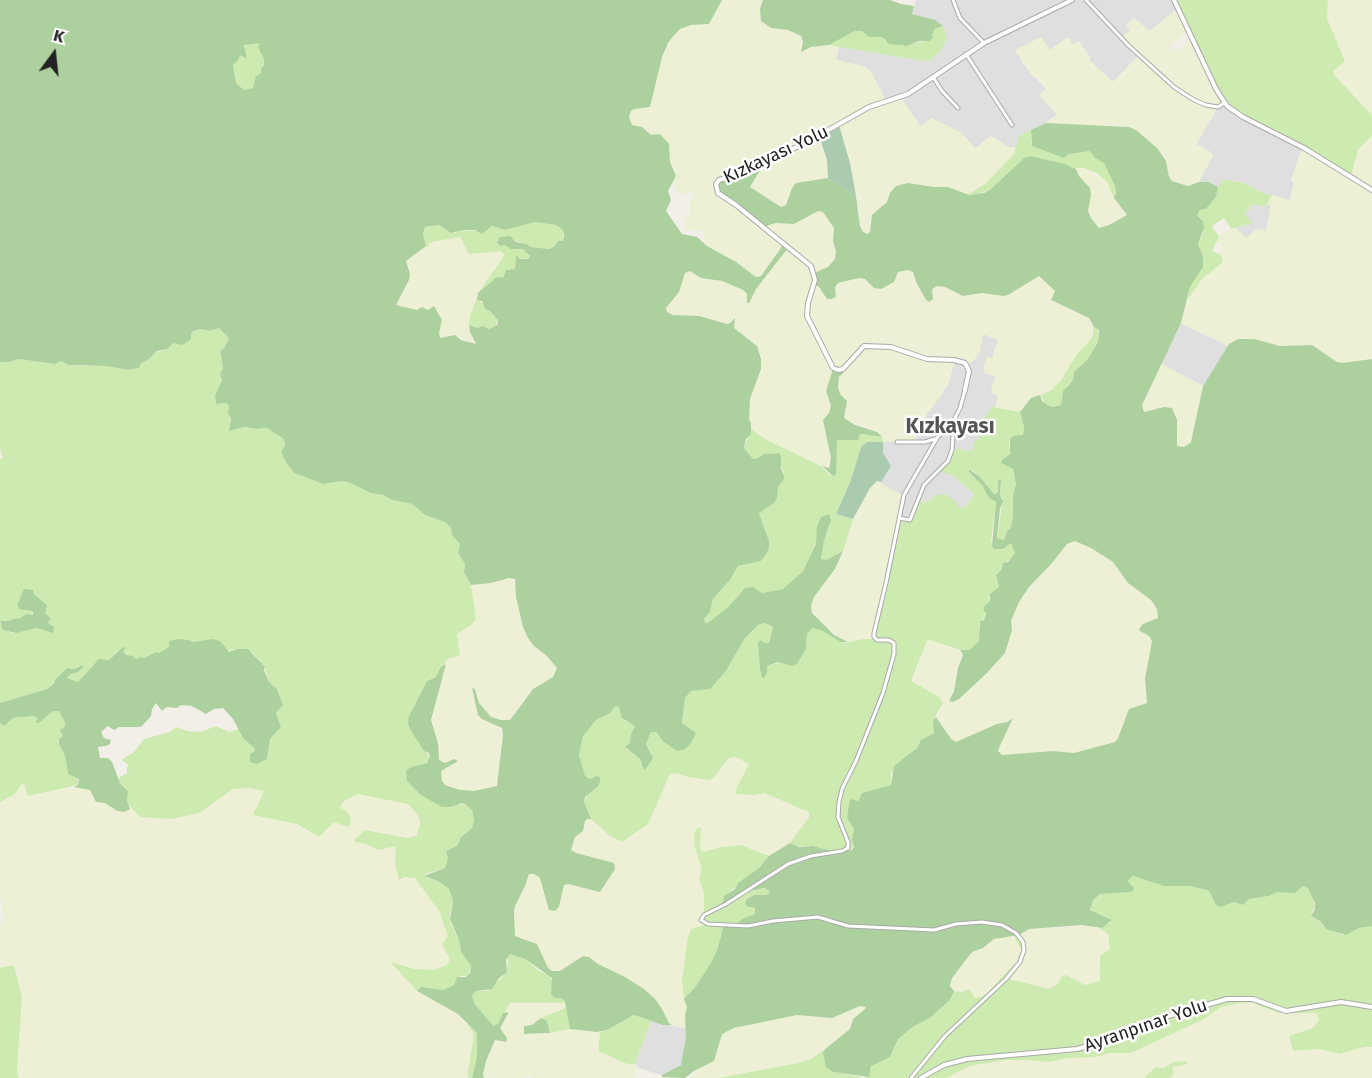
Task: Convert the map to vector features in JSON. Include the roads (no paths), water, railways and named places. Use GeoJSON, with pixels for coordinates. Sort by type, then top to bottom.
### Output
{"type":"FeatureCollection","features":[{"type":"Feature","properties":{"kind":"street"},"geometry":{"type":"LineString","coordinates":[[953,0],[960,18],[984,43]]}},
{"type":"Feature","properties":{"kind":"street","name":"Kızkayası Yolu"},"geometry":{"type":"LineString","coordinates":[[965,390],[969,370],[965,363],[957,360],[922,358],[891,347],[864,346],[843,369],[833,369],[807,316],[814,280],[811,266],[736,204],[718,193],[715,187],[719,180],[743,173],[809,141],[869,106],[908,94],[984,43],[1072,0]]}},
{"type":"Feature","properties":{"kind":"street"},"geometry":{"type":"LineString","coordinates":[[1086,0],[1128,45],[1174,87],[1206,105],[1218,107],[1224,103]]}},
{"type":"Feature","properties":{"kind":"street"},"geometry":{"type":"LineString","coordinates":[[1174,0],[1224,103],[1239,114],[1304,148],[1372,190]]}},
{"type":"Feature","properties":{"kind":"street"},"geometry":{"type":"LineString","coordinates":[[966,54],[1012,124]]}},
{"type":"Feature","properties":{"kind":"street"},"geometry":{"type":"LineString","coordinates":[[933,77],[958,108]]}},
{"type":"Feature","properties":{"kind":"street"},"geometry":{"type":"LineString","coordinates":[[911,1078],[945,1036],[1014,971],[1024,951],[1023,942],[1016,933],[1002,925],[982,922],[926,930],[848,926],[818,917],[748,926],[708,924],[701,920],[704,915],[726,904],[788,864],[810,856],[848,848],[848,842],[838,817],[838,802],[880,702],[894,654],[894,643],[889,640],[877,640],[874,633],[905,490],[937,438],[954,420],[965,390]]}},
{"type":"Feature","properties":{"kind":"street"},"geometry":{"type":"LineString","coordinates":[[899,518],[910,520],[924,485],[948,461],[952,450],[954,420]]}},
{"type":"Feature","properties":{"kind":"street"},"geometry":{"type":"LineString","coordinates":[[897,442],[925,442],[937,438]]}},
{"type":"Feature","properties":{"kind":"street","name":"Ayranpınar Yolu"},"geometry":{"type":"LineString","coordinates":[[921,1078],[944,1065],[967,1059],[1077,1049],[1108,1040],[1158,1019],[1227,999],[1253,999],[1286,1011],[1341,1002],[1372,1007]]}},
{"type":"Feature","properties":{"kind":"district","name":"Kızkayası"},"geometry":{"type":"Point","coordinates":[950,427]}}]}
